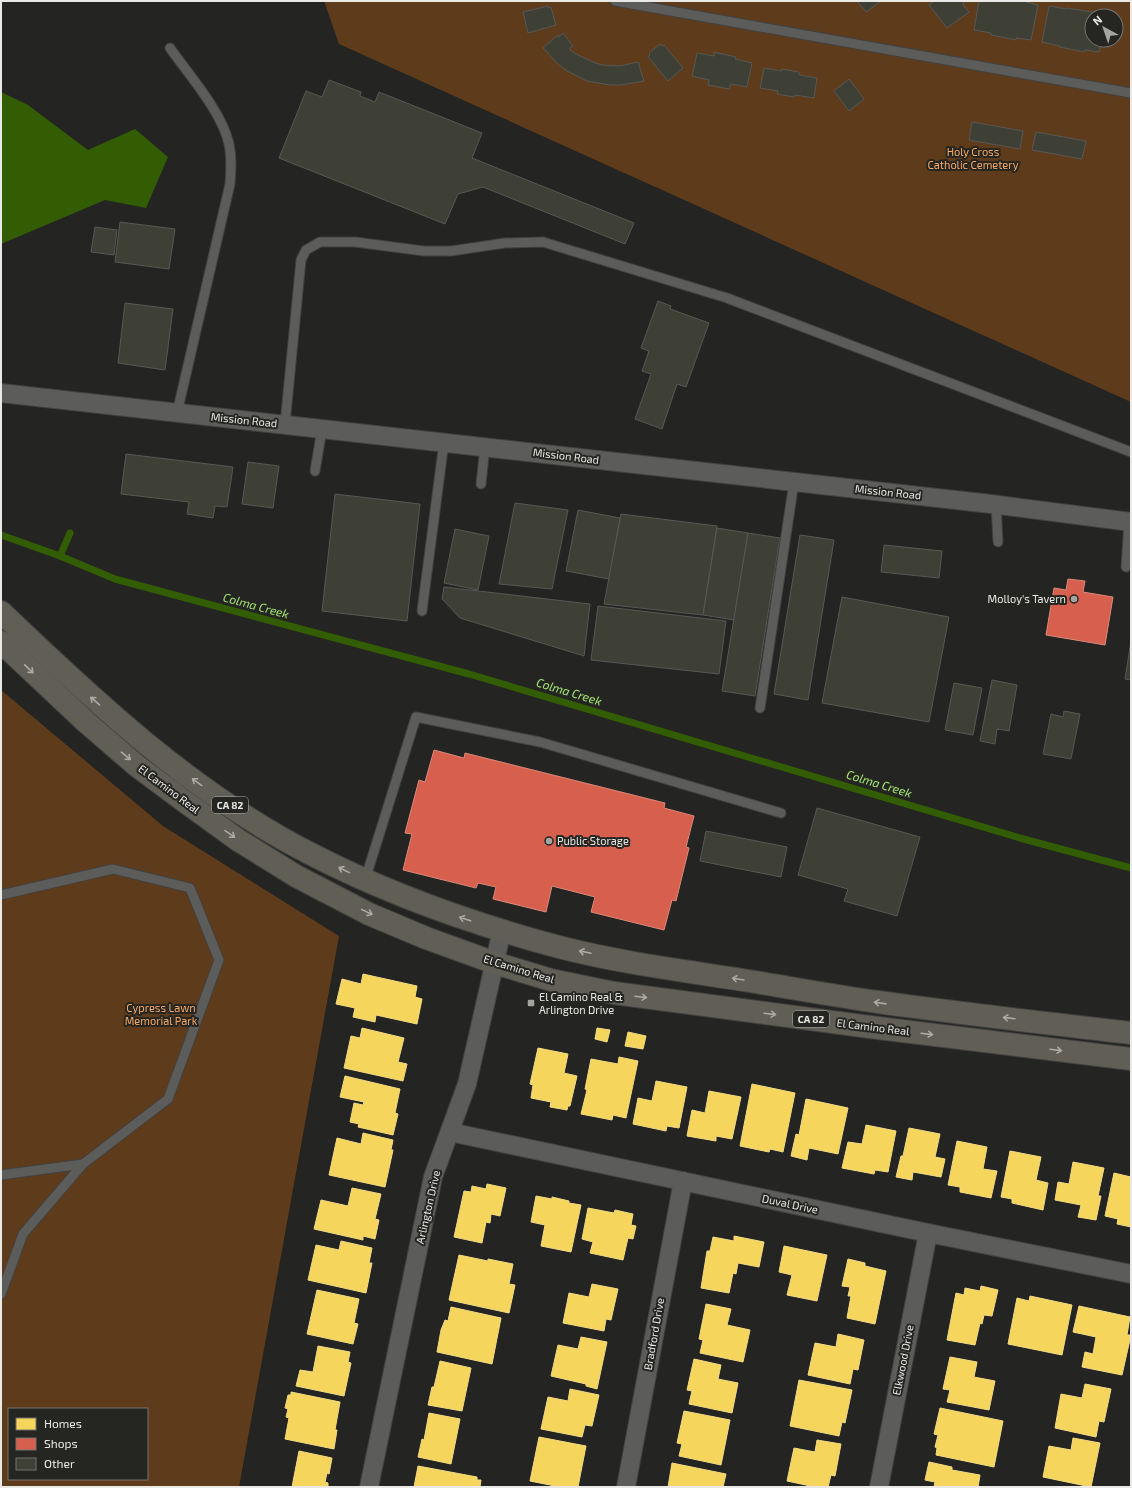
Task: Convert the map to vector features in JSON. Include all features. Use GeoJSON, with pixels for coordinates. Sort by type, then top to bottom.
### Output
{"type":"FeatureCollection","features":[{"type":"Feature","properties":{"kind":"main road","name":"El Camino Real"},"geometry":{"type":"LineString","coordinates":[[1,612],[96,701],[152,749],[197,783],[251,819],[307,852],[365,880],[460,917],[561,947],[623,960],[862,1000],[1131,1033]]}},
{"type":"Feature","properties":{"kind":"main road","name":"El Camino Real"},"geometry":{"type":"LineString","coordinates":[[1,642],[86,722],[137,766],[238,840],[296,876],[370,914],[426,938],[494,963],[551,980],[614,993],[870,1027],[1131,1059]]}},
{"type":"Feature","properties":{"kind":"street","name":"Mission Road"},"geometry":{"type":"LineString","coordinates":[[1,393],[485,446],[996,505],[1130,522]]}},
{"type":"Feature","properties":{"kind":"street","name":"Arlington Drive"},"geometry":{"type":"LineString","coordinates":[[369,1487],[433,1177],[467,1084],[502,930]]}},
{"type":"Feature","properties":{"kind":"street","name":"Duval Drive"},"geometry":{"type":"LineString","coordinates":[[450,1132],[683,1180],[928,1233],[1131,1274]]}},
{"type":"Feature","properties":{"kind":"street","name":"Bradford Drive"},"geometry":{"type":"LineString","coordinates":[[626,1487],[683,1180]]}},
{"type":"Feature","properties":{"kind":"street","name":"Elkwood Drive"},"geometry":{"type":"LineString","coordinates":[[879,1487],[928,1233]]}},
{"type":"Feature","properties":{"kind":"lane"},"geometry":{"type":"LineString","coordinates":[[615,1],[1131,93]]}},
{"type":"Feature","properties":{"kind":"lane"},"geometry":{"type":"LineString","coordinates":[[170,48],[212,106],[222,124],[229,143],[232,163],[230,184],[177,413]]}},
{"type":"Feature","properties":{"kind":"lane"},"geometry":{"type":"LineString","coordinates":[[285,424],[301,260],[306,250],[320,242],[355,242],[424,251],[451,251],[505,243],[543,242],[727,298],[1131,452]]}},
{"type":"Feature","properties":{"kind":"lane"},"geometry":{"type":"LineString","coordinates":[[315,470],[322,429]]}},
{"type":"Feature","properties":{"kind":"lane"},"geometry":{"type":"LineString","coordinates":[[422,611],[444,442]]}},
{"type":"Feature","properties":{"kind":"lane"},"geometry":{"type":"LineString","coordinates":[[481,484],[485,446]]}},
{"type":"Feature","properties":{"kind":"lane"},"geometry":{"type":"LineString","coordinates":[[760,708],[794,482]]}},
{"type":"Feature","properties":{"kind":"lane"},"geometry":{"type":"LineString","coordinates":[[996,505],[998,542]]}},
{"type":"Feature","properties":{"kind":"lane"},"geometry":{"type":"LineString","coordinates":[[1126,567],[1130,522]]}},
{"type":"Feature","properties":{"kind":"lane"},"geometry":{"type":"LineString","coordinates":[[365,880],[416,717],[540,742],[781,813]]}},
{"type":"Feature","properties":{"kind":"lane"},"geometry":{"type":"LineString","coordinates":[[1,895],[113,869],[190,888],[219,960],[168,1099],[83,1164],[23,1234],[1,1294]]}},
{"type":"Feature","properties":{"kind":"lane"},"geometry":{"type":"LineString","coordinates":[[1,1176],[83,1164]]}},
{"type":"Feature","properties":{"kind":"green space","name":"Holy Cross Catholic Cemetery"},"geometry":{"type":"Polygon","coordinates":[[[324,1],[1131,1],[1131,402],[339,44],[324,1]]]}},
{"type":"Feature","properties":{"kind":"green space","name":"Cypress Lawn Memorial Park"},"geometry":{"type":"Polygon","coordinates":[[[1,690],[163,826],[339,936],[239,1487],[1,1487],[1,690]]]}},
{"type":"Feature","properties":{"kind":"shaded area"},"geometry":{"type":"Polygon","coordinates":[[[1,92],[28,105],[88,150],[135,129],[168,157],[146,208],[105,200],[1,244],[1,92]]]}},
{"type":"Feature","properties":{"kind":"building: Homes"},"geometry":{"type":"Polygon","coordinates":[[[363,974],[417,986],[415,997],[422,999],[417,1024],[376,1015],[375,1022],[353,1017],[355,1008],[336,1004],[342,979],[361,984],[363,974]]]}},
{"type":"Feature","properties":{"kind":"building: Homes"},"geometry":{"type":"Polygon","coordinates":[[[362,1028],[404,1038],[398,1062],[407,1064],[403,1081],[344,1068],[351,1036],[360,1038],[362,1028]]]}},
{"type":"Feature","properties":{"kind":"building: Homes"},"geometry":{"type":"Polygon","coordinates":[[[597,1028],[610,1030],[607,1042],[595,1039],[597,1028]]]}},
{"type":"Feature","properties":{"kind":"building: Homes"},"geometry":{"type":"Polygon","coordinates":[[[628,1032],[646,1036],[643,1049],[625,1046],[628,1032]]]}},
{"type":"Feature","properties":{"kind":"building: Homes"},"geometry":{"type":"Polygon","coordinates":[[[538,1048],[568,1054],[564,1073],[577,1076],[570,1106],[568,1106],[567,1110],[550,1107],[551,1102],[531,1098],[533,1085],[530,1084],[538,1048]]]}},
{"type":"Feature","properties":{"kind":"building: Homes"},"geometry":{"type":"Polygon","coordinates":[[[619,1057],[638,1061],[626,1118],[613,1115],[612,1120],[581,1114],[587,1090],[585,1089],[591,1059],[618,1064],[619,1057]]]}},
{"type":"Feature","properties":{"kind":"building: Homes"},"geometry":{"type":"Polygon","coordinates":[[[345,1076],[400,1089],[395,1113],[398,1114],[393,1135],[358,1127],[359,1124],[350,1122],[354,1103],[363,1105],[364,1102],[340,1097],[345,1076]]]}},
{"type":"Feature","properties":{"kind":"building: Homes"},"geometry":{"type":"Polygon","coordinates":[[[656,1081],[687,1087],[679,1128],[667,1126],[666,1131],[633,1124],[638,1098],[652,1101],[656,1081]]]}},
{"type":"Feature","properties":{"kind":"building: Homes"},"geometry":{"type":"Polygon","coordinates":[[[752,1084],[795,1093],[783,1152],[770,1149],[769,1152],[740,1146],[752,1084]]]}},
{"type":"Feature","properties":{"kind":"building: Homes"},"geometry":{"type":"Polygon","coordinates":[[[709,1091],[741,1097],[732,1139],[716,1136],[716,1141],[687,1136],[692,1110],[705,1113],[709,1091]]]}},
{"type":"Feature","properties":{"kind":"building: Homes"},"geometry":{"type":"Polygon","coordinates":[[[806,1099],[848,1108],[838,1154],[809,1148],[807,1160],[791,1156],[796,1134],[799,1135],[806,1099]]]}},
{"type":"Feature","properties":{"kind":"building: Homes"},"geometry":{"type":"Polygon","coordinates":[[[866,1125],[896,1131],[888,1172],[875,1170],[874,1174],[842,1168],[848,1142],[862,1144],[866,1125]]]}},
{"type":"Feature","properties":{"kind":"building: Homes"},"geometry":{"type":"Polygon","coordinates":[[[909,1128],[940,1134],[935,1157],[945,1159],[941,1177],[913,1172],[912,1180],[896,1177],[901,1156],[903,1156],[909,1128]]]}},
{"type":"Feature","properties":{"kind":"building: Homes"},"geometry":{"type":"Polygon","coordinates":[[[363,1133],[393,1140],[391,1150],[393,1150],[385,1187],[329,1175],[337,1138],[361,1144],[363,1133]]]}},
{"type":"Feature","properties":{"kind":"building: Homes"},"geometry":{"type":"Polygon","coordinates":[[[957,1141],[987,1147],[983,1169],[997,1171],[991,1198],[960,1192],[960,1187],[948,1185],[957,1141]]]}},
{"type":"Feature","properties":{"kind":"building: Homes"},"geometry":{"type":"Polygon","coordinates":[[[1010,1151],[1041,1157],[1036,1180],[1048,1183],[1043,1210],[1012,1203],[1012,1199],[1001,1197],[1010,1151]]]}},
{"type":"Feature","properties":{"kind":"building: Homes"},"geometry":{"type":"Polygon","coordinates":[[[1073,1162],[1104,1168],[1098,1196],[1101,1196],[1096,1220],[1078,1217],[1081,1205],[1055,1200],[1058,1182],[1069,1184],[1073,1162]]]}},
{"type":"Feature","properties":{"kind":"building: Homes"},"geometry":{"type":"Polygon","coordinates":[[[1114,1173],[1131,1177],[1131,1227],[1117,1224],[1118,1219],[1105,1216],[1114,1173]]]}},
{"type":"Feature","properties":{"kind":"building: Homes"},"geometry":{"type":"Polygon","coordinates":[[[487,1184],[506,1188],[500,1216],[491,1214],[490,1223],[486,1222],[482,1243],[454,1237],[464,1191],[471,1192],[472,1186],[486,1189],[487,1184]]]}},
{"type":"Feature","properties":{"kind":"building: Homes"},"geometry":{"type":"Polygon","coordinates":[[[352,1188],[381,1194],[375,1219],[379,1220],[375,1239],[363,1236],[363,1240],[314,1229],[321,1200],[348,1206],[352,1188]]]}},
{"type":"Feature","properties":{"kind":"building: Homes"},"geometry":{"type":"Polygon","coordinates":[[[536,1196],[552,1199],[552,1197],[569,1201],[569,1203],[581,1205],[571,1252],[541,1246],[545,1225],[531,1222],[536,1196]]]}},
{"type":"Feature","properties":{"kind":"building: Homes"},"geometry":{"type":"Polygon","coordinates":[[[588,1208],[614,1213],[615,1210],[633,1214],[631,1225],[636,1226],[633,1239],[628,1238],[623,1260],[590,1253],[593,1242],[582,1239],[588,1208]]]}},
{"type":"Feature","properties":{"kind":"building: Homes"},"geometry":{"type":"Polygon","coordinates":[[[734,1236],[764,1242],[759,1267],[738,1263],[736,1274],[733,1273],[729,1293],[701,1288],[707,1251],[710,1251],[713,1237],[734,1241],[734,1236]]]}},
{"type":"Feature","properties":{"kind":"building: Homes"},"geometry":{"type":"Polygon","coordinates":[[[341,1241],[372,1248],[369,1263],[372,1263],[366,1293],[308,1280],[316,1245],[339,1250],[341,1241]]]}},
{"type":"Feature","properties":{"kind":"building: Homes"},"geometry":{"type":"Polygon","coordinates":[[[784,1246],[827,1255],[817,1301],[787,1295],[792,1275],[779,1272],[784,1246]]]}},
{"type":"Feature","properties":{"kind":"building: Homes"},"geometry":{"type":"Polygon","coordinates":[[[459,1255],[513,1264],[509,1284],[515,1285],[509,1313],[449,1300],[459,1255]]]}},
{"type":"Feature","properties":{"kind":"building: Homes"},"geometry":{"type":"Polygon","coordinates":[[[848,1259],[865,1263],[865,1266],[886,1271],[875,1324],[847,1318],[851,1296],[848,1296],[850,1287],[842,1286],[848,1259]]]}},
{"type":"Feature","properties":{"kind":"building: Homes"},"geometry":{"type":"Polygon","coordinates":[[[592,1284],[618,1289],[611,1320],[606,1319],[604,1331],[563,1323],[569,1293],[589,1297],[592,1284]]]}},
{"type":"Feature","properties":{"kind":"building: Homes"},"geometry":{"type":"Polygon","coordinates":[[[981,1286],[998,1290],[992,1316],[984,1315],[982,1324],[980,1323],[975,1345],[947,1340],[956,1293],[964,1295],[965,1288],[980,1291],[981,1286]]]}},
{"type":"Feature","properties":{"kind":"building: Homes"},"geometry":{"type":"Polygon","coordinates":[[[317,1290],[359,1299],[354,1323],[358,1324],[353,1344],[307,1334],[317,1290]]]}},
{"type":"Feature","properties":{"kind":"building: Homes"},"geometry":{"type":"Polygon","coordinates":[[[1030,1296],[1072,1305],[1062,1355],[1008,1344],[1017,1298],[1029,1301],[1030,1296]]]}},
{"type":"Feature","properties":{"kind":"building: Homes"},"geometry":{"type":"Polygon","coordinates":[[[706,1304],[731,1309],[727,1325],[750,1330],[743,1362],[700,1353],[703,1340],[699,1339],[706,1304]]]}},
{"type":"Feature","properties":{"kind":"building: Homes"},"geometry":{"type":"Polygon","coordinates":[[[1079,1306],[1130,1317],[1127,1335],[1131,1335],[1122,1375],[1082,1367],[1085,1352],[1093,1354],[1096,1337],[1073,1332],[1079,1306]]]}},
{"type":"Feature","properties":{"kind":"building: Homes"},"geometry":{"type":"Polygon","coordinates":[[[451,1307],[501,1318],[492,1364],[437,1352],[441,1330],[445,1320],[448,1321],[451,1307]]]}},
{"type":"Feature","properties":{"kind":"building: Homes"},"geometry":{"type":"Polygon","coordinates":[[[838,1334],[864,1340],[858,1370],[853,1369],[850,1384],[808,1375],[815,1343],[836,1347],[838,1334]]]}},
{"type":"Feature","properties":{"kind":"building: Homes"},"geometry":{"type":"Polygon","coordinates":[[[581,1337],[607,1342],[597,1389],[586,1386],[586,1384],[551,1376],[558,1345],[578,1349],[581,1337]]]}},
{"type":"Feature","properties":{"kind":"building: Homes"},"geometry":{"type":"Polygon","coordinates":[[[318,1346],[350,1352],[348,1362],[351,1363],[344,1396],[296,1386],[300,1370],[313,1372],[318,1346]]]}},
{"type":"Feature","properties":{"kind":"building: Homes"},"geometry":{"type":"Polygon","coordinates":[[[950,1357],[977,1362],[974,1377],[995,1381],[989,1410],[947,1402],[950,1390],[943,1389],[950,1357]]]}},
{"type":"Feature","properties":{"kind":"building: Homes"},"geometry":{"type":"Polygon","coordinates":[[[694,1359],[721,1365],[718,1379],[738,1383],[732,1413],[689,1404],[692,1391],[687,1390],[694,1359]]]}},
{"type":"Feature","properties":{"kind":"building: Homes"},"geometry":{"type":"Polygon","coordinates":[[[440,1361],[471,1368],[462,1411],[428,1405],[440,1361]]]}},
{"type":"Feature","properties":{"kind":"building: Homes"},"geometry":{"type":"Polygon","coordinates":[[[799,1380],[852,1390],[845,1423],[842,1422],[839,1436],[790,1426],[799,1380]]]}},
{"type":"Feature","properties":{"kind":"building: Homes"},"geometry":{"type":"Polygon","coordinates":[[[1085,1384],[1111,1389],[1104,1422],[1099,1421],[1096,1437],[1055,1428],[1061,1394],[1082,1398],[1085,1384]]]}},
{"type":"Feature","properties":{"kind":"building: Homes"},"geometry":{"type":"Polygon","coordinates":[[[570,1389],[599,1395],[592,1426],[585,1425],[582,1437],[541,1429],[548,1397],[568,1401],[570,1389]]]}},
{"type":"Feature","properties":{"kind":"building: Homes"},"geometry":{"type":"Polygon","coordinates":[[[291,1392],[340,1402],[335,1430],[337,1430],[334,1449],[285,1439],[289,1418],[286,1417],[288,1409],[285,1408],[288,1395],[291,1395],[291,1392]]]}},
{"type":"Feature","properties":{"kind":"building: Homes"},"geometry":{"type":"Polygon","coordinates":[[[940,1408],[1003,1421],[994,1467],[936,1455],[937,1448],[935,1447],[938,1435],[934,1434],[940,1408]]]}},
{"type":"Feature","properties":{"kind":"building: Homes"},"geometry":{"type":"Polygon","coordinates":[[[684,1411],[730,1420],[721,1465],[679,1456],[682,1444],[677,1443],[684,1411]]]}},
{"type":"Feature","properties":{"kind":"building: Homes"},"geometry":{"type":"Polygon","coordinates":[[[429,1413],[460,1419],[451,1464],[418,1457],[422,1439],[424,1440],[429,1413]]]}},
{"type":"Feature","properties":{"kind":"building: Homes"},"geometry":{"type":"Polygon","coordinates":[[[539,1437],[586,1446],[578,1487],[560,1487],[530,1481],[539,1437]]]}},
{"type":"Feature","properties":{"kind":"building: Homes"},"geometry":{"type":"Polygon","coordinates":[[[1073,1438],[1100,1443],[1091,1487],[1043,1477],[1049,1446],[1071,1450],[1073,1438]]]}},
{"type":"Feature","properties":{"kind":"building: Homes"},"geometry":{"type":"Polygon","coordinates":[[[817,1440],[841,1444],[835,1476],[831,1475],[828,1487],[815,1487],[787,1481],[794,1448],[815,1452],[817,1440]]]}},
{"type":"Feature","properties":{"kind":"building: Homes"},"geometry":{"type":"Polygon","coordinates":[[[299,1451],[332,1458],[329,1474],[327,1473],[325,1482],[328,1483],[328,1487],[292,1487],[299,1451]]]}},
{"type":"Feature","properties":{"kind":"building: Homes"},"geometry":{"type":"Polygon","coordinates":[[[929,1462],[952,1467],[952,1470],[980,1475],[978,1487],[934,1487],[935,1482],[925,1480],[929,1462]]]}},
{"type":"Feature","properties":{"kind":"building: Homes"},"geometry":{"type":"Polygon","coordinates":[[[672,1463],[726,1474],[723,1487],[668,1487],[672,1463]]]}},
{"type":"Feature","properties":{"kind":"building: Homes"},"geometry":{"type":"Polygon","coordinates":[[[418,1466],[477,1477],[477,1480],[481,1480],[480,1487],[414,1487],[418,1466]]]}},
{"type":"Feature","properties":{"kind":"building: Shops"},"geometry":{"type":"Polygon","coordinates":[[[1068,579],[1085,581],[1083,592],[1113,597],[1105,645],[1046,635],[1054,588],[1066,590],[1068,579]]]}},
{"type":"Feature","properties":{"kind":"building: Shops","name":"Public Storage"},"geometry":{"type":"Polygon","coordinates":[[[434,750],[464,758],[465,753],[665,803],[664,808],[694,816],[686,847],[689,848],[676,901],[672,900],[664,930],[591,912],[595,897],[552,886],[546,912],[493,899],[496,887],[478,883],[476,888],[403,870],[412,834],[405,833],[419,780],[425,782],[434,750]]]}},
{"type":"Feature","properties":{"kind":"building: Other"},"geometry":{"type":"Polygon","coordinates":[[[857,1],[881,1],[866,12],[857,1]]]}},
{"type":"Feature","properties":{"kind":"building: Other"},"geometry":{"type":"Polygon","coordinates":[[[934,1],[964,1],[963,5],[969,12],[947,28],[929,5],[934,1]]]}},
{"type":"Feature","properties":{"kind":"building: Other"},"geometry":{"type":"Polygon","coordinates":[[[979,1],[1023,1],[1038,5],[1031,40],[1016,38],[1016,40],[974,30],[979,1]]]}},
{"type":"Feature","properties":{"kind":"building: Other"},"geometry":{"type":"Polygon","coordinates":[[[548,6],[548,8],[551,7],[556,25],[528,33],[523,12],[548,6]]]}},
{"type":"Feature","properties":{"kind":"building: Other"},"geometry":{"type":"Polygon","coordinates":[[[1049,6],[1084,11],[1084,48],[1100,48],[1099,52],[1085,50],[1084,52],[1042,42],[1049,6]]]}},
{"type":"Feature","properties":{"kind":"building: Other"},"geometry":{"type":"Polygon","coordinates":[[[563,33],[573,46],[569,49],[593,62],[602,65],[620,66],[638,62],[644,81],[621,85],[610,85],[587,81],[567,71],[543,48],[558,35],[559,37],[563,33]]]}},
{"type":"Feature","properties":{"kind":"building: Other"},"geometry":{"type":"Polygon","coordinates":[[[660,44],[662,46],[664,45],[683,68],[668,81],[648,57],[650,55],[649,53],[660,44]]]}},
{"type":"Feature","properties":{"kind":"building: Other"},"geometry":{"type":"Polygon","coordinates":[[[714,52],[736,57],[735,59],[752,63],[747,87],[731,84],[729,89],[708,85],[709,80],[692,76],[697,53],[714,56],[714,52]]]}},
{"type":"Feature","properties":{"kind":"building: Other"},"geometry":{"type":"Polygon","coordinates":[[[764,68],[799,72],[799,75],[817,78],[814,98],[777,94],[778,91],[760,88],[764,68]]]}},
{"type":"Feature","properties":{"kind":"building: Other"},"geometry":{"type":"Polygon","coordinates":[[[849,79],[864,99],[849,111],[834,91],[849,79]]]}},
{"type":"Feature","properties":{"kind":"building: Other"},"geometry":{"type":"Polygon","coordinates":[[[329,80],[361,92],[360,96],[375,102],[379,92],[482,133],[472,158],[634,223],[625,244],[483,187],[458,194],[445,224],[279,158],[306,91],[322,97],[329,80]]]}},
{"type":"Feature","properties":{"kind":"building: Other"},"geometry":{"type":"Polygon","coordinates":[[[972,122],[1023,131],[1020,149],[969,140],[972,122]]]}},
{"type":"Feature","properties":{"kind":"building: Other"},"geometry":{"type":"Polygon","coordinates":[[[1036,132],[1086,141],[1082,159],[1032,150],[1036,132]]]}},
{"type":"Feature","properties":{"kind":"building: Other"},"geometry":{"type":"Polygon","coordinates":[[[120,222],[175,229],[169,269],[115,262],[120,222]]]}},
{"type":"Feature","properties":{"kind":"building: Other"},"geometry":{"type":"Polygon","coordinates":[[[95,227],[117,230],[114,255],[91,252],[95,227]]]}},
{"type":"Feature","properties":{"kind":"building: Other"},"geometry":{"type":"Polygon","coordinates":[[[658,301],[671,306],[670,309],[709,323],[686,387],[677,384],[662,429],[635,419],[651,374],[642,371],[649,351],[641,348],[658,301]]]}},
{"type":"Feature","properties":{"kind":"building: Other"},"geometry":{"type":"Polygon","coordinates":[[[125,303],[173,309],[165,370],[118,363],[125,303]]]}},
{"type":"Feature","properties":{"kind":"building: Other"},"geometry":{"type":"Polygon","coordinates":[[[126,454],[233,467],[227,507],[215,506],[213,518],[187,514],[189,502],[121,494],[126,454]]]}},
{"type":"Feature","properties":{"kind":"building: Other"},"geometry":{"type":"Polygon","coordinates":[[[248,462],[279,466],[273,508],[242,504],[248,462]]]}},
{"type":"Feature","properties":{"kind":"building: Other"},"geometry":{"type":"Polygon","coordinates":[[[335,494],[420,504],[407,621],[322,611],[335,494]]]}},
{"type":"Feature","properties":{"kind":"building: Other"},"geometry":{"type":"Polygon","coordinates":[[[515,503],[568,510],[552,589],[499,584],[515,503]]]}},
{"type":"Feature","properties":{"kind":"building: Other"},"geometry":{"type":"Polygon","coordinates":[[[578,510],[620,518],[609,579],[566,571],[578,510]]]}},
{"type":"Feature","properties":{"kind":"building: Other"},"geometry":{"type":"Polygon","coordinates":[[[621,514],[717,526],[703,615],[604,604],[621,514]]]}},
{"type":"Feature","properties":{"kind":"building: Other"},"geometry":{"type":"Polygon","coordinates":[[[717,528],[748,533],[734,620],[703,615],[717,528]]]}},
{"type":"Feature","properties":{"kind":"building: Other"},"geometry":{"type":"Polygon","coordinates":[[[455,529],[489,536],[478,590],[444,583],[455,529]]]}},
{"type":"Feature","properties":{"kind":"building: Other"},"geometry":{"type":"Polygon","coordinates":[[[748,533],[780,538],[755,696],[722,691],[748,533]]]}},
{"type":"Feature","properties":{"kind":"building: Other"},"geometry":{"type":"Polygon","coordinates":[[[800,535],[834,540],[808,700],[774,694],[800,535]]]}},
{"type":"Feature","properties":{"kind":"building: Other"},"geometry":{"type":"Polygon","coordinates":[[[884,545],[942,551],[939,578],[881,572],[884,545]]]}},
{"type":"Feature","properties":{"kind":"building: Other"},"geometry":{"type":"Polygon","coordinates":[[[444,587],[590,604],[584,656],[460,618],[442,599],[444,587]]]}},
{"type":"Feature","properties":{"kind":"building: Other"},"geometry":{"type":"Polygon","coordinates":[[[842,597],[949,617],[929,722],[822,703],[842,597]]]}},
{"type":"Feature","properties":{"kind":"building: Other"},"geometry":{"type":"Polygon","coordinates":[[[598,606],[726,621],[719,674],[591,660],[598,606]]]}},
{"type":"Feature","properties":{"kind":"building: Other"},"geometry":{"type":"Polygon","coordinates":[[[1131,641],[1131,680],[1125,679],[1131,641]]]}},
{"type":"Feature","properties":{"kind":"building: Other"},"geometry":{"type":"Polygon","coordinates":[[[992,680],[1017,685],[1009,731],[997,729],[995,744],[980,741],[992,680]]]}},
{"type":"Feature","properties":{"kind":"building: Other"},"geometry":{"type":"Polygon","coordinates":[[[954,683],[982,688],[973,735],[945,730],[954,683]]]}},
{"type":"Feature","properties":{"kind":"building: Other"},"geometry":{"type":"Polygon","coordinates":[[[1064,711],[1080,714],[1071,759],[1043,754],[1051,714],[1063,717],[1064,711]]]}},
{"type":"Feature","properties":{"kind":"building: Other"},"geometry":{"type":"Polygon","coordinates":[[[817,808],[920,837],[897,916],[844,901],[848,889],[798,875],[817,808]]]}},
{"type":"Feature","properties":{"kind":"building: Other"},"geometry":{"type":"Polygon","coordinates":[[[706,831],[787,847],[781,877],[700,861],[706,831]]]}},
{"type":"Feature","properties":{"kind":"waterway"},"geometry":{"type":"LineString","coordinates":[[60,556],[70,533]]}},
{"type":"Feature","properties":{"kind":"waterway","name":"Colma Creek"},"geometry":{"type":"LineString","coordinates":[[1,535],[60,556],[115,579],[469,674],[1020,838],[1131,868]]}},
{"type":"Feature","properties":{"kind":"place","name":"Molloy's Tavern"},"geometry":{"type":"Point","coordinates":[1074,599]}},
{"type":"Feature","properties":{"kind":"place","name":"Public Storage"},"geometry":{"type":"Point","coordinates":[549,841]}},
{"type":"Feature","properties":{"kind":"place","name":"El Camino Real & Arlington Drive"},"geometry":{"type":"Point","coordinates":[531,1003]}}]}
